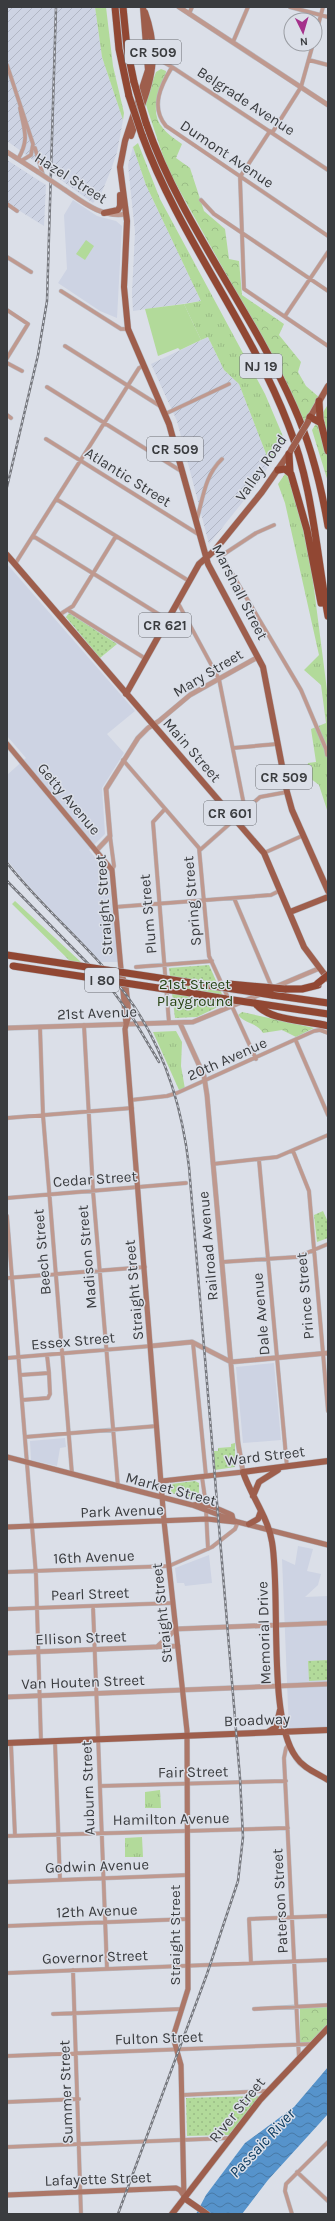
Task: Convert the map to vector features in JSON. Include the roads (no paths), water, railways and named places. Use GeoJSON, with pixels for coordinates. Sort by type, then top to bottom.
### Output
{"type":"FeatureCollection","features":[{"type":"Feature","properties":{"kind":"highway","name":"NJ 19"},"geometry":{"type":"LineString","coordinates":[[115,7],[119,50],[129,96],[142,135],[164,187],[257,359],[289,425],[302,462],[311,502],[328,617]]}},
{"type":"Feature","properties":{"kind":"highway","name":"NJ 19"},"geometry":{"type":"LineString","coordinates":[[123,7],[127,48],[134,82],[146,123],[160,160],[288,395],[313,459],[328,526]]}},
{"type":"Feature","properties":{"kind":"highway"},"geometry":{"type":"LineString","coordinates":[[319,401],[328,451]]}},
{"type":"Feature","properties":{"kind":"highway"},"geometry":{"type":"LineString","coordinates":[[309,420],[322,423]]}},
{"type":"Feature","properties":{"kind":"highway"},"geometry":{"type":"LineString","coordinates":[[290,452],[291,474],[310,544],[322,610],[328,617]]}},
{"type":"Feature","properties":{"kind":"highway"},"geometry":{"type":"LineString","coordinates":[[278,470],[285,469],[291,474]]}},
{"type":"Feature","properties":{"kind":"highway","name":"I 80"},"geometry":{"type":"LineString","coordinates":[[7,955],[153,977],[272,992],[328,1003]]}},
{"type":"Feature","properties":{"kind":"highway","name":"I 80"},"geometry":{"type":"LineString","coordinates":[[10,966],[328,1014]]}},
{"type":"Feature","properties":{"kind":"highway"},"geometry":{"type":"LineString","coordinates":[[317,985],[328,975]]}},
{"type":"Feature","properties":{"kind":"highway"},"geometry":{"type":"LineString","coordinates":[[153,977],[285,989],[302,989],[317,985],[328,979]]}},
{"type":"Feature","properties":{"kind":"highway"},"geometry":{"type":"LineString","coordinates":[[255,1004],[261,1011],[328,1026]]}},
{"type":"Feature","properties":{"kind":"main road","name":"CR 509"},"geometry":{"type":"LineString","coordinates":[[126,214],[120,174],[122,156],[151,58],[152,40],[143,7],[151,58]]}},
{"type":"Feature","properties":{"kind":"main road"},"geometry":{"type":"LineString","coordinates":[[104,213],[116,211],[120,206],[120,174]]}},
{"type":"Feature","properties":{"kind":"main road","name":"Marshall Street"},"geometry":{"type":"LineString","coordinates":[[126,214],[127,233],[124,287],[128,330],[165,414],[205,558],[264,671],[287,792],[328,891]]}},
{"type":"Feature","properties":{"kind":"main road","name":"Valley Road"},"geometry":{"type":"LineString","coordinates":[[205,558],[215,550],[278,470],[328,386]]}},
{"type":"Feature","properties":{"kind":"main road","name":"Main Street"},"geometry":{"type":"LineString","coordinates":[[7,555],[152,725],[264,853],[304,947],[328,979]]}},
{"type":"Feature","properties":{"kind":"main road","name":"CR 621"},"geometry":{"type":"LineString","coordinates":[[126,694],[189,581],[199,564],[205,558]]}},
{"type":"Feature","properties":{"kind":"main road","name":"Getty Avenue"},"geometry":{"type":"LineString","coordinates":[[7,744],[112,870]]}},
{"type":"Feature","properties":{"kind":"main road","name":"Straight Street"},"geometry":{"type":"LineString","coordinates":[[112,870],[126,1024],[164,1521],[187,1736],[187,1994],[173,2032],[180,2058],[184,2198]]}},
{"type":"Feature","properties":{"kind":"main road"},"geometry":{"type":"LineString","coordinates":[[290,912],[328,897]]}},
{"type":"Feature","properties":{"kind":"main road","name":"Market Street"},"geometry":{"type":"LineString","coordinates":[[7,1457],[118,1487],[206,1507],[236,1520],[328,1546]]}},
{"type":"Feature","properties":{"kind":"main road","name":"Ward Street"},"geometry":{"type":"LineString","coordinates":[[162,1482],[328,1461]]}},
{"type":"Feature","properties":{"kind":"main road"},"geometry":{"type":"LineString","coordinates":[[253,1496],[258,1482],[264,1477],[287,1467]]}},
{"type":"Feature","properties":{"kind":"main road","name":"Memorial Drive"},"geometry":{"type":"LineString","coordinates":[[243,1472],[269,1530],[273,1547],[280,1705],[285,1732],[296,1758],[302,1764],[328,1780]]}},
{"type":"Feature","properties":{"kind":"main road"},"geometry":{"type":"LineString","coordinates":[[249,1524],[258,1519],[261,1511]]}},
{"type":"Feature","properties":{"kind":"main road","name":"Park Avenue"},"geometry":{"type":"LineString","coordinates":[[7,1527],[207,1519],[236,1520]]}},
{"type":"Feature","properties":{"kind":"main road"},"geometry":{"type":"LineString","coordinates":[[264,1733],[276,1727],[280,1705]]}},
{"type":"Feature","properties":{"kind":"main road","name":"Broadway"},"geometry":{"type":"LineString","coordinates":[[9,1743],[328,1730]]}},
{"type":"Feature","properties":{"kind":"main road","name":"River Street"},"geometry":{"type":"LineString","coordinates":[[172,2214],[268,2091],[328,2028]]}},
{"type":"Feature","properties":{"kind":"main road","name":"Lafayette Street"},"geometry":{"type":"LineString","coordinates":[[7,2195],[176,2188],[180,2190],[184,2198]]}},
{"type":"Feature","properties":{"kind":"main road"},"geometry":{"type":"LineString","coordinates":[[184,2198],[207,2214]]}},
{"type":"Feature","properties":{"kind":"street"},"geometry":{"type":"LineString","coordinates":[[179,7],[328,105]]}},
{"type":"Feature","properties":{"kind":"street"},"geometry":{"type":"LineString","coordinates":[[189,14],[192,7]]}},
{"type":"Feature","properties":{"kind":"street"},"geometry":{"type":"LineString","coordinates":[[233,42],[248,7]]}},
{"type":"Feature","properties":{"kind":"street"},"geometry":{"type":"LineString","coordinates":[[290,7],[309,12]]}},
{"type":"Feature","properties":{"kind":"street"},"geometry":{"type":"LineString","coordinates":[[311,52],[301,87],[240,177],[244,289],[328,346]]}},
{"type":"Feature","properties":{"kind":"street","name":"Belgrade Avenue"},"geometry":{"type":"LineString","coordinates":[[151,58],[172,67],[328,170]]}},
{"type":"Feature","properties":{"kind":"street"},"geometry":{"type":"LineString","coordinates":[[309,60],[328,65]]}},
{"type":"Feature","properties":{"kind":"street"},"geometry":{"type":"LineString","coordinates":[[7,65],[32,138],[39,170]]}},
{"type":"Feature","properties":{"kind":"street","name":"Dumont Avenue"},"geometry":{"type":"LineString","coordinates":[[172,67],[159,92],[158,108],[162,122],[171,130],[328,236]]}},
{"type":"Feature","properties":{"kind":"street"},"geometry":{"type":"LineString","coordinates":[[19,100],[26,140],[20,160]]}},
{"type":"Feature","properties":{"kind":"street"},"geometry":{"type":"LineString","coordinates":[[20,160],[29,157],[33,152],[32,138]]}},
{"type":"Feature","properties":{"kind":"street","name":"Hazel Street"},"geometry":{"type":"LineString","coordinates":[[7,152],[39,170],[45,177],[94,209],[104,213],[126,214]]}},
{"type":"Feature","properties":{"kind":"street"},"geometry":{"type":"LineString","coordinates":[[201,200],[214,214],[328,291]]}},
{"type":"Feature","properties":{"kind":"street"},"geometry":{"type":"LineString","coordinates":[[7,204],[17,211]]}},
{"type":"Feature","properties":{"kind":"street"},"geometry":{"type":"LineString","coordinates":[[285,316],[328,252]]}},
{"type":"Feature","properties":{"kind":"street"},"geometry":{"type":"LineString","coordinates":[[7,257],[31,272]]}},
{"type":"Feature","properties":{"kind":"street"},"geometry":{"type":"LineString","coordinates":[[61,291],[121,329],[128,330]]}},
{"type":"Feature","properties":{"kind":"street"},"geometry":{"type":"LineString","coordinates":[[7,310],[26,322],[27,326],[7,358]]}},
{"type":"Feature","properties":{"kind":"street"},"geometry":{"type":"LineString","coordinates":[[65,346],[161,407]]}},
{"type":"Feature","properties":{"kind":"street"},"geometry":{"type":"LineString","coordinates":[[7,363],[22,371]]}},
{"type":"Feature","properties":{"kind":"street"},"geometry":{"type":"LineString","coordinates":[[15,564],[139,368],[143,366]]}},
{"type":"Feature","properties":{"kind":"street"},"geometry":{"type":"LineString","coordinates":[[165,414],[229,384]]}},
{"type":"Feature","properties":{"kind":"street"},"geometry":{"type":"LineString","coordinates":[[47,387],[181,471]]}},
{"type":"Feature","properties":{"kind":"street","name":"Atlantic Street"},"geometry":{"type":"LineString","coordinates":[[46,439],[198,534]]}},
{"type":"Feature","properties":{"kind":"street"},"geometry":{"type":"LineString","coordinates":[[195,524],[206,484],[214,468],[222,459]]}},
{"type":"Feature","properties":{"kind":"street"},"geometry":{"type":"LineString","coordinates":[[56,499],[189,581]]}},
{"type":"Feature","properties":{"kind":"street"},"geometry":{"type":"LineString","coordinates":[[221,556],[256,534],[274,526]]}},
{"type":"Feature","properties":{"kind":"street"},"geometry":{"type":"LineString","coordinates":[[33,536],[168,620]]}},
{"type":"Feature","properties":{"kind":"street"},"geometry":{"type":"LineString","coordinates":[[59,615],[68,610],[93,574],[116,536]]}},
{"type":"Feature","properties":{"kind":"street"},"geometry":{"type":"LineString","coordinates":[[215,550],[221,556],[301,690],[326,749],[327,755]]}},
{"type":"Feature","properties":{"kind":"street"},"geometry":{"type":"LineString","coordinates":[[178,603],[219,679],[245,810]]}},
{"type":"Feature","properties":{"kind":"street"},"geometry":{"type":"LineString","coordinates":[[68,610],[146,659]]}},
{"type":"Feature","properties":{"kind":"street","name":"Mary Street"},"geometry":{"type":"LineString","coordinates":[[110,836],[106,789],[138,738],[190,695],[258,657]]}},
{"type":"Feature","properties":{"kind":"street"},"geometry":{"type":"LineString","coordinates":[[233,748],[278,744]]}},
{"type":"Feature","properties":{"kind":"street","name":"Spring Street"},"geometry":{"type":"LineString","coordinates":[[123,760],[200,850],[207,948],[256,1059]]}},
{"type":"Feature","properties":{"kind":"street"},"geometry":{"type":"LineString","coordinates":[[200,850],[260,797],[287,792]]}},
{"type":"Feature","properties":{"kind":"street","name":"Plum Street"},"geometry":{"type":"LineString","coordinates":[[165,809],[153,822],[169,1023]]}},
{"type":"Feature","properties":{"kind":"street"},"geometry":{"type":"LineString","coordinates":[[264,853],[304,835]]}},
{"type":"Feature","properties":{"kind":"street"},"geometry":{"type":"LineString","coordinates":[[96,851],[110,836]]}},
{"type":"Feature","properties":{"kind":"street","name":"Straight Street"},"geometry":{"type":"LineString","coordinates":[[110,836],[114,866],[112,870]]}},
{"type":"Feature","properties":{"kind":"street"},"geometry":{"type":"LineString","coordinates":[[115,907],[270,895],[281,890]]}},
{"type":"Feature","properties":{"kind":"street"},"geometry":{"type":"LineString","coordinates":[[234,898],[272,992]]}},
{"type":"Feature","properties":{"kind":"street"},"geometry":{"type":"LineString","coordinates":[[136,967],[164,966],[212,961]]}},
{"type":"Feature","properties":{"kind":"street","name":"21st Avenue"},"geometry":{"type":"LineString","coordinates":[[7,1028],[180,1023],[200,1021],[272,992],[320,968]]}},
{"type":"Feature","properties":{"kind":"street","name":"Railroad Avenue"},"geometry":{"type":"LineString","coordinates":[[180,1023],[205,1081],[238,1443],[243,1472]]}},
{"type":"Feature","properties":{"kind":"street","name":"Madison Street"},"geometry":{"type":"LineString","coordinates":[[84,1025],[93,1191],[118,1487]]}},
{"type":"Feature","properties":{"kind":"street","name":"Beech Street"},"geometry":{"type":"LineString","coordinates":[[40,1027],[42,1115],[72,1475]]}},
{"type":"Feature","properties":{"kind":"street","name":"20th Avenue"},"geometry":{"type":"LineString","coordinates":[[131,1100],[167,1096],[256,1059],[317,1030],[328,1033]]}},
{"type":"Feature","properties":{"kind":"street"},"geometry":{"type":"LineString","coordinates":[[296,1041],[328,1115]]}},
{"type":"Feature","properties":{"kind":"street"},"geometry":{"type":"LineString","coordinates":[[7,1118],[132,1108]]}},
{"type":"Feature","properties":{"kind":"street"},"geometry":{"type":"LineString","coordinates":[[213,1164],[259,1160],[282,1156],[328,1135]]}},
{"type":"Feature","properties":{"kind":"street","name":"Prince Street"},"geometry":{"type":"LineString","coordinates":[[293,1151],[309,1191],[328,1411]]}},
{"type":"Feature","properties":{"kind":"street","name":"Dale Avenue"},"geometry":{"type":"LineString","coordinates":[[259,1160],[287,1467]]}},
{"type":"Feature","properties":{"kind":"street","name":"Cedar Street"},"geometry":{"type":"LineString","coordinates":[[7,1198],[186,1183]]}},
{"type":"Feature","properties":{"kind":"street"},"geometry":{"type":"LineString","coordinates":[[7,1216],[35,1571],[41,1742]]}},
{"type":"Feature","properties":{"kind":"street"},"geometry":{"type":"LineString","coordinates":[[222,1262],[297,1257],[328,1244]]}},
{"type":"Feature","properties":{"kind":"street"},"geometry":{"type":"LineString","coordinates":[[7,1278],[145,1267]]}},
{"type":"Feature","properties":{"kind":"street"},"geometry":{"type":"LineString","coordinates":[[193,1343],[231,1362],[277,1359],[328,1353]]}},
{"type":"Feature","properties":{"kind":"street"},"geometry":{"type":"LineString","coordinates":[[193,1343],[204,1477],[208,1549]]}},
{"type":"Feature","properties":{"kind":"street","name":"Essex Street"},"geometry":{"type":"LineString","coordinates":[[7,1358],[193,1343]]}},
{"type":"Feature","properties":{"kind":"street"},"geometry":{"type":"LineString","coordinates":[[22,1400],[50,1396],[47,1355]]}},
{"type":"Feature","properties":{"kind":"street"},"geometry":{"type":"LineString","coordinates":[[20,1375],[49,1373]]}},
{"type":"Feature","properties":{"kind":"street"},"geometry":{"type":"LineString","coordinates":[[24,1437],[157,1426]]}},
{"type":"Feature","properties":{"kind":"street","name":"16th Avenue"},"geometry":{"type":"LineString","coordinates":[[7,1572],[169,1566],[208,1549],[234,1529],[236,1520]]}},
{"type":"Feature","properties":{"kind":"street","name":"Pearl Street"},"geometry":{"type":"LineString","coordinates":[[7,1609],[173,1603]]}},
{"type":"Feature","properties":{"kind":"street","name":"Auburn Street"},"geometry":{"type":"LineString","coordinates":[[93,1606],[107,1969]]}},
{"type":"Feature","properties":{"kind":"street"},"geometry":{"type":"LineString","coordinates":[[157,1647],[176,1629],[328,1623]]}},
{"type":"Feature","properties":{"kind":"street","name":"Ellison Street"},"geometry":{"type":"LineString","coordinates":[[7,1653],[178,1646]]}},
{"type":"Feature","properties":{"kind":"street","name":"Van Houten Street"},"geometry":{"type":"LineString","coordinates":[[7,1697],[328,1684]]}},
{"type":"Feature","properties":{"kind":"street"},"geometry":{"type":"LineString","coordinates":[[55,1742],[60,1880]]}},
{"type":"Feature","properties":{"kind":"street"},"geometry":{"type":"LineString","coordinates":[[9,1743],[16,1836]]}},
{"type":"Feature","properties":{"kind":"street","name":"Paterson Street"},"geometry":{"type":"LineString","coordinates":[[289,1744],[284,1752],[299,2059]]}},
{"type":"Feature","properties":{"kind":"street","name":"Fair Street"},"geometry":{"type":"LineString","coordinates":[[100,1786],[188,1785],[286,1781]]}},
{"type":"Feature","properties":{"kind":"street","name":"Hamilton Avenue"},"geometry":{"type":"LineString","coordinates":[[7,1836],[288,1828]]}},
{"type":"Feature","properties":{"kind":"street","name":"Godwin Avenue"},"geometry":{"type":"LineString","coordinates":[[7,1882],[188,1875]]}},
{"type":"Feature","properties":{"kind":"street"},"geometry":{"type":"LineString","coordinates":[[251,1964],[249,1919],[328,1916]]}},
{"type":"Feature","properties":{"kind":"street","name":"12th Avenue"},"geometry":{"type":"LineString","coordinates":[[7,1926],[188,1919]]}},
{"type":"Feature","properties":{"kind":"street","name":"Governor Street"},"geometry":{"type":"LineString","coordinates":[[7,1972],[328,1960]]}},
{"type":"Feature","properties":{"kind":"street","name":"Summer Street"},"geometry":{"type":"LineString","coordinates":[[73,1970],[80,2145],[81,2214]]}},
{"type":"Feature","properties":{"kind":"street"},"geometry":{"type":"LineString","coordinates":[[254,2009],[328,2004]]}},
{"type":"Feature","properties":{"kind":"street"},"geometry":{"type":"LineString","coordinates":[[53,2014],[182,2009]]}},
{"type":"Feature","properties":{"kind":"street","name":"Fulton Street"},"geometry":{"type":"LineString","coordinates":[[7,2056],[313,2044]]}},
{"type":"Feature","properties":{"kind":"street"},"geometry":{"type":"LineString","coordinates":[[182,2095],[268,2091]]}},
{"type":"Feature","properties":{"kind":"street"},"geometry":{"type":"LineString","coordinates":[[7,2102],[78,2099]]}},
{"type":"Feature","properties":{"kind":"street"},"geometry":{"type":"LineString","coordinates":[[7,2148],[230,2138]]}},
{"type":"Feature","properties":{"kind":"street"},"geometry":{"type":"LineString","coordinates":[[292,2214],[285,2192],[286,2184],[328,2142]]}},
{"type":"Feature","properties":{"kind":"street"},"geometry":{"type":"LineString","coordinates":[[297,2172],[328,2201]]}},
{"type":"Feature","properties":{"kind":"water","name":"Passaic River"},"geometry":{"type":"Polygon","coordinates":[[[328,2067],[328,2114],[268,2180],[242,2214],[196,2214],[206,2195],[245,2143],[294,2107],[328,2067]]]}},
{"type":"Feature","properties":{"kind":"railway"},"geometry":{"type":"LineString","coordinates":[[7,487],[38,355],[47,301],[56,7]]}},
{"type":"Feature","properties":{"kind":"railway"},"geometry":{"type":"LineString","coordinates":[[7,863],[36,897],[99,962],[127,996],[140,1015],[161,1056],[182,1121],[189,1167],[240,1778],[243,1837],[238,1881],[207,1974],[118,2214]]}},
{"type":"Feature","properties":{"kind":"railway"},"geometry":{"type":"LineString","coordinates":[[7,881],[107,983],[134,1020],[159,1062]]}},
{"type":"Feature","properties":{"kind":"park label","name":"21st Street Playground"},"geometry":{"type":"Point","coordinates":[195,992]}}]}
